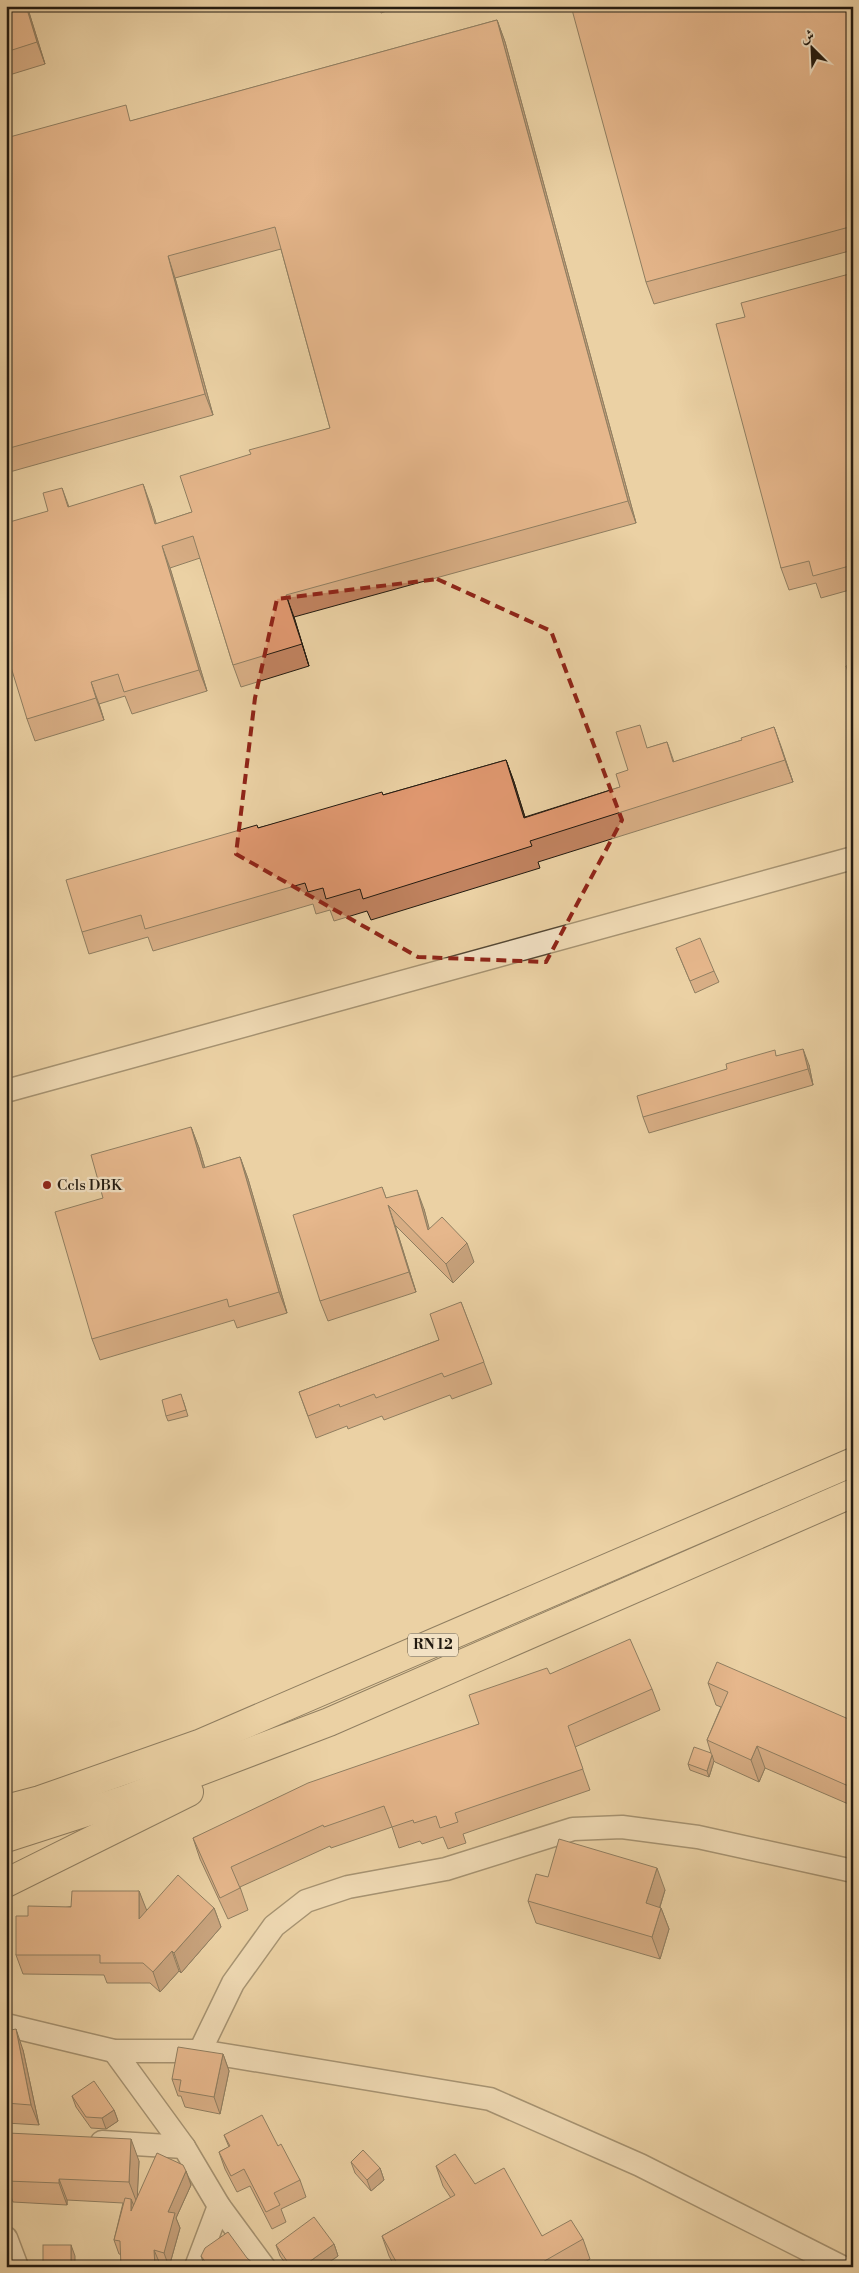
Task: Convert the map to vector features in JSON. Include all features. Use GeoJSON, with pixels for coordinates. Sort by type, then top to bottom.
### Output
{"type":"FeatureCollection","features":[{"type":"Feature","properties":{"kind":"highway","name":"RN 12"},"geometry":{"type":"LineString","coordinates":[[6,1809],[40,1800],[199,1744],[853,1462]]}},
{"type":"Feature","properties":{"kind":"highway","name":"RN 12"},"geometry":{"type":"LineString","coordinates":[[6,1838],[127,1799],[329,1722],[853,1493]]}},
{"type":"Feature","properties":{"kind":"highway"},"geometry":{"type":"LineString","coordinates":[[6,1883],[189,1792],[248,1752]]}},
{"type":"Feature","properties":{"kind":"street"},"geometry":{"type":"LineString","coordinates":[[6,1091],[853,858]]}},
{"type":"Feature","properties":{"kind":"street"},"geometry":{"type":"LineString","coordinates":[[200,2051],[233,1983],[274,1926],[306,1901],[348,1887],[446,1868],[518,1844],[583,1828],[622,1827],[698,1837],[853,1871]]}},
{"type":"Feature","properties":{"kind":"street"},"geometry":{"type":"LineString","coordinates":[[6,2025],[114,2051],[200,2051],[490,2099],[640,2165],[841,2267]]}},
{"type":"Feature","properties":{"kind":"street"},"geometry":{"type":"LineString","coordinates":[[114,2051],[184,2147],[219,2206],[264,2267]]}},
{"type":"Feature","properties":{"kind":"street"},"geometry":{"type":"LineString","coordinates":[[85,2141],[184,2147]]}},
{"type":"Feature","properties":{"kind":"street"},"geometry":{"type":"LineString","coordinates":[[196,2267],[219,2206]]}},
{"type":"Feature","properties":{"kind":"street"},"geometry":{"type":"LineString","coordinates":[[6,2238],[17,2267]]}},
{"type":"Feature","properties":{"kind":"highlighted area"},"geometry":{"type":"Polygon","coordinates":[[[437,579],[551,631],[622,820],[546,962],[418,957],[236,854],[255,698],[277,599],[437,579]]]}},
{"type":"Feature","properties":{"kind":"building"},"geometry":{"type":"Polygon","coordinates":[[[6,6],[26,6],[37,42],[6,52],[6,6]]]}},
{"type":"Feature","properties":{"kind":"building"},"geometry":{"type":"Polygon","coordinates":[[[571,6],[853,6],[853,226],[646,282],[571,6]]]}},
{"type":"Feature","properties":{"kind":"building"},"geometry":{"type":"Polygon","coordinates":[[[497,20],[628,501],[286,595],[302,644],[233,665],[193,536],[162,546],[199,670],[124,692],[118,674],[91,682],[96,698],[27,719],[6,651],[6,523],[48,511],[43,493],[62,488],[68,507],[143,484],[155,524],[192,512],[180,476],[251,454],[249,450],[330,428],[275,227],[168,256],[205,394],[6,449],[6,138],[126,105],[130,121],[497,20]]]}},
{"type":"Feature","properties":{"kind":"building"},"geometry":{"type":"Polygon","coordinates":[[[853,273],[853,565],[813,576],[809,561],[781,568],[716,324],[745,317],[741,303],[853,273]]]}},
{"type":"Feature","properties":{"kind":"building"},"geometry":{"type":"Polygon","coordinates":[[[853,664],[853,687],[846,666],[853,664]]]}},
{"type":"Feature","properties":{"kind":"building"},"geometry":{"type":"Polygon","coordinates":[[[640,725],[647,748],[667,742],[673,762],[742,740],[741,738],[774,727],[785,760],[530,841],[532,846],[363,899],[360,889],[326,899],[323,888],[308,892],[305,883],[145,929],[141,915],[82,932],[66,880],[257,825],[258,828],[382,792],[383,795],[506,760],[524,818],[620,787],[616,774],[628,770],[616,732],[640,725]]]}},
{"type":"Feature","properties":{"kind":"building"},"geometry":{"type":"Polygon","coordinates":[[[700,938],[714,971],[690,981],[676,948],[700,938]]]}},
{"type":"Feature","properties":{"kind":"building"},"geometry":{"type":"Polygon","coordinates":[[[803,1049],[808,1069],[643,1117],[637,1096],[727,1069],[726,1064],[775,1050],[776,1056],[803,1049]]]}},
{"type":"Feature","properties":{"kind":"building"},"geometry":{"type":"Polygon","coordinates":[[[191,1127],[203,1168],[240,1157],[279,1292],[229,1307],[227,1299],[92,1339],[55,1212],[103,1198],[91,1155],[191,1127]]]}},
{"type":"Feature","properties":{"kind":"building"},"geometry":{"type":"Polygon","coordinates":[[[382,1187],[386,1198],[417,1190],[428,1230],[442,1217],[467,1243],[446,1264],[388,1205],[409,1272],[320,1301],[293,1215],[382,1187]]]}},
{"type":"Feature","properties":{"kind":"building"},"geometry":{"type":"Polygon","coordinates":[[[461,1302],[484,1362],[444,1377],[442,1373],[376,1398],[374,1394],[340,1407],[339,1404],[308,1416],[299,1392],[439,1340],[430,1314],[461,1302]]]}},
{"type":"Feature","properties":{"kind":"building"},"geometry":{"type":"Polygon","coordinates":[[[181,1394],[186,1410],[166,1416],[162,1400],[181,1394]]]}},
{"type":"Feature","properties":{"kind":"building"},"geometry":{"type":"Polygon","coordinates":[[[630,1639],[652,1689],[568,1726],[583,1769],[455,1813],[458,1822],[440,1828],[436,1816],[414,1823],[413,1820],[392,1827],[384,1806],[324,1827],[323,1825],[231,1867],[240,1888],[220,1898],[193,1838],[308,1783],[479,1724],[469,1695],[547,1668],[550,1674],[630,1639]]]}},
{"type":"Feature","properties":{"kind":"building"},"geometry":{"type":"Polygon","coordinates":[[[717,1662],[853,1721],[853,1788],[757,1746],[751,1760],[707,1740],[728,1692],[708,1683],[717,1662]]]}},
{"type":"Feature","properties":{"kind":"building"},"geometry":{"type":"Polygon","coordinates":[[[694,1747],[711,1753],[707,1771],[688,1764],[694,1747]]]}},
{"type":"Feature","properties":{"kind":"building"},"geometry":{"type":"Polygon","coordinates":[[[559,1839],[657,1868],[646,1903],[661,1908],[652,1937],[528,1901],[536,1874],[548,1877],[559,1839]]]}},
{"type":"Feature","properties":{"kind":"building"},"geometry":{"type":"Polygon","coordinates":[[[178,1875],[214,1908],[174,1953],[172,1951],[153,1972],[143,1963],[100,1963],[100,1955],[16,1955],[16,1916],[28,1916],[28,1906],[71,1907],[72,1891],[139,1891],[139,1919],[178,1875]]]}},
{"type":"Feature","properties":{"kind":"building"},"geometry":{"type":"Polygon","coordinates":[[[16,2029],[31,2105],[6,2103],[6,2031],[16,2029]]]}},
{"type":"Feature","properties":{"kind":"building"},"geometry":{"type":"Polygon","coordinates":[[[178,2047],[223,2054],[214,2097],[179,2091],[181,2080],[172,2079],[178,2047]]]}},
{"type":"Feature","properties":{"kind":"building"},"geometry":{"type":"Polygon","coordinates":[[[94,2081],[114,2110],[102,2118],[86,2117],[72,2096],[94,2081]]]}},
{"type":"Feature","properties":{"kind":"building"},"geometry":{"type":"Polygon","coordinates":[[[262,2115],[278,2146],[281,2144],[300,2180],[274,2193],[280,2205],[266,2212],[244,2169],[231,2176],[219,2152],[230,2146],[224,2135],[262,2115]]]}},
{"type":"Feature","properties":{"kind":"building"},"geometry":{"type":"Polygon","coordinates":[[[8,2133],[131,2139],[129,2182],[59,2179],[59,2183],[6,2181],[8,2133]]]}},
{"type":"Feature","properties":{"kind":"building"},"geometry":{"type":"Polygon","coordinates":[[[363,2150],[380,2168],[367,2180],[351,2162],[363,2150]]]}},
{"type":"Feature","properties":{"kind":"building"},"geometry":{"type":"Polygon","coordinates":[[[157,2153],[183,2165],[186,2171],[168,2212],[175,2213],[164,2253],[154,2250],[155,2267],[121,2267],[120,2241],[114,2240],[125,2198],[131,2199],[131,2211],[157,2153]]]}},
{"type":"Feature","properties":{"kind":"building"},"geometry":{"type":"Polygon","coordinates":[[[455,2154],[475,2184],[504,2168],[542,2236],[571,2220],[583,2239],[534,2267],[399,2267],[382,2236],[455,2195],[436,2166],[455,2154]]]}},
{"type":"Feature","properties":{"kind":"building"},"geometry":{"type":"Polygon","coordinates":[[[314,2217],[334,2244],[302,2267],[291,2267],[276,2245],[314,2217]]]}},
{"type":"Feature","properties":{"kind":"building"},"geometry":{"type":"Polygon","coordinates":[[[228,2232],[247,2258],[257,2267],[209,2267],[201,2256],[205,2248],[228,2232]]]}},
{"type":"Feature","properties":{"kind":"building"},"geometry":{"type":"Polygon","coordinates":[[[43,2245],[71,2245],[71,2267],[43,2267],[43,2245]]]}},
{"type":"Feature","properties":{"kind":"place","name":"Ccls DBK"},"geometry":{"type":"Point","coordinates":[47,1185]}}]}
